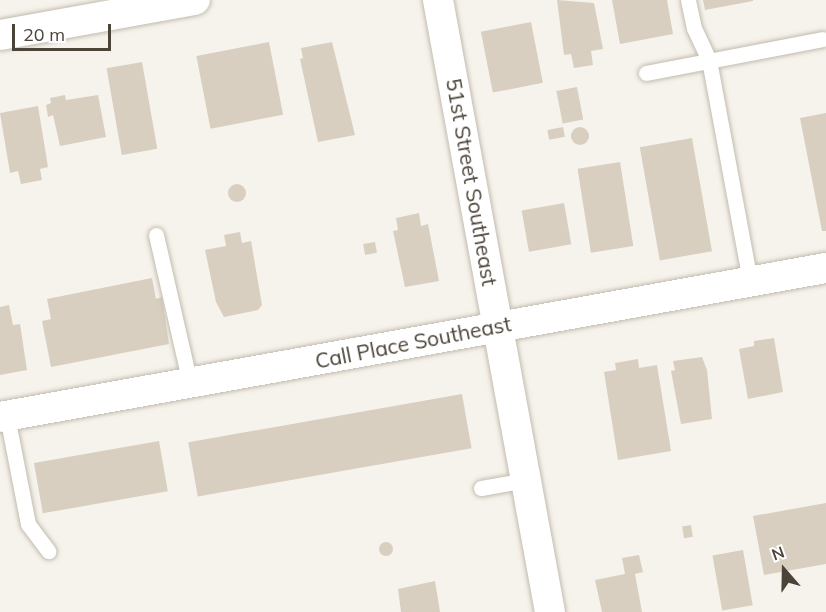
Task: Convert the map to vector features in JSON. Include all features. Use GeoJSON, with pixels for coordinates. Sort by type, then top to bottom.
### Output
{"type":"FeatureCollection","features":[{"type":"Feature","properties":{"kind":"street"},"geometry":{"type":"LineString","coordinates":[[0,35],[84,10],[195,0]]}},
{"type":"Feature","properties":{"kind":"street","name":"51st Street Southeast"},"geometry":{"type":"LineString","coordinates":[[438,0],[550,612]]}},
{"type":"Feature","properties":{"kind":"street","name":"Call Place Southeast"},"geometry":{"type":"LineString","coordinates":[[4,417],[826,268]]}},
{"type":"Feature","properties":{"kind":"lane"},"geometry":{"type":"LineString","coordinates":[[688,0],[694,27],[709,60],[750,281]]}},
{"type":"Feature","properties":{"kind":"lane"},"geometry":{"type":"LineString","coordinates":[[646,73],[823,39]]}},
{"type":"Feature","properties":{"kind":"lane"},"geometry":{"type":"LineString","coordinates":[[156,235],[190,383]]}},
{"type":"Feature","properties":{"kind":"lane"},"geometry":{"type":"LineString","coordinates":[[4,417],[28,524],[48,550]]}},
{"type":"Feature","properties":{"kind":"lane"},"geometry":{"type":"LineString","coordinates":[[481,488],[527,480]]}},
{"type":"Feature","properties":{"kind":"building"},"geometry":{"type":"Polygon","coordinates":[[[557,0],[594,3],[603,49],[591,51],[593,65],[574,68],[571,54],[564,55],[557,0]]]}},
{"type":"Feature","properties":{"kind":"building"},"geometry":{"type":"Polygon","coordinates":[[[612,0],[667,0],[673,34],[620,44],[612,0]]]}},
{"type":"Feature","properties":{"kind":"building"},"geometry":{"type":"Polygon","coordinates":[[[703,0],[753,0],[753,1],[705,10],[703,0]]]}},
{"type":"Feature","properties":{"kind":"building"},"geometry":{"type":"Polygon","coordinates":[[[531,22],[543,83],[493,93],[481,32],[531,22]]]}},
{"type":"Feature","properties":{"kind":"building"},"geometry":{"type":"Polygon","coordinates":[[[269,42],[283,115],[210,129],[196,56],[269,42]]]}},
{"type":"Feature","properties":{"kind":"building"},"geometry":{"type":"Polygon","coordinates":[[[332,42],[355,135],[318,142],[300,59],[303,58],[301,48],[332,42]]]}},
{"type":"Feature","properties":{"kind":"building"},"geometry":{"type":"Polygon","coordinates":[[[142,62],[157,149],[122,155],[107,68],[142,62]]]}},
{"type":"Feature","properties":{"kind":"building"},"geometry":{"type":"Polygon","coordinates":[[[577,87],[583,119],[563,123],[556,91],[577,87]]]}},
{"type":"Feature","properties":{"kind":"building"},"geometry":{"type":"Polygon","coordinates":[[[65,95],[66,100],[98,95],[106,137],[60,146],[53,115],[48,117],[46,105],[51,103],[50,98],[65,95]]]}},
{"type":"Feature","properties":{"kind":"building"},"geometry":{"type":"Polygon","coordinates":[[[38,106],[48,167],[40,169],[42,180],[21,184],[18,171],[10,173],[0,113],[38,106]]]}},
{"type":"Feature","properties":{"kind":"building"},"geometry":{"type":"Polygon","coordinates":[[[826,113],[826,231],[822,231],[800,118],[826,113]]]}},
{"type":"Feature","properties":{"kind":"building"},"geometry":{"type":"Polygon","coordinates":[[[563,127],[565,137],[549,140],[547,130],[563,127]]]}},
{"type":"Feature","properties":{"kind":"building"},"geometry":{"type":"Polygon","coordinates":[[[580,127],[586,130],[589,136],[586,142],[580,145],[574,142],[571,136],[574,130],[580,127]]]}},
{"type":"Feature","properties":{"kind":"building"},"geometry":{"type":"Polygon","coordinates":[[[692,138],[712,251],[660,260],[640,147],[692,138]]]}},
{"type":"Feature","properties":{"kind":"building"},"geometry":{"type":"Polygon","coordinates":[[[620,162],[633,246],[591,253],[578,169],[620,162]]]}},
{"type":"Feature","properties":{"kind":"building"},"geometry":{"type":"Polygon","coordinates":[[[237,184],[243,187],[246,193],[243,199],[237,202],[231,199],[228,193],[231,187],[237,184]]]}},
{"type":"Feature","properties":{"kind":"building"},"geometry":{"type":"Polygon","coordinates":[[[564,203],[571,244],[529,252],[522,210],[564,203]]]}},
{"type":"Feature","properties":{"kind":"building"},"geometry":{"type":"Polygon","coordinates":[[[419,213],[421,226],[428,224],[439,281],[405,287],[393,231],[398,230],[396,218],[419,213]]]}},
{"type":"Feature","properties":{"kind":"building"},"geometry":{"type":"Polygon","coordinates":[[[240,232],[242,243],[251,241],[262,305],[258,310],[224,317],[216,302],[205,250],[226,246],[224,235],[240,232]]]}},
{"type":"Feature","properties":{"kind":"building"},"geometry":{"type":"Polygon","coordinates":[[[375,242],[377,253],[365,255],[363,244],[375,242]]]}},
{"type":"Feature","properties":{"kind":"building"},"geometry":{"type":"Polygon","coordinates":[[[152,278],[156,299],[162,297],[169,344],[51,367],[42,321],[51,319],[47,299],[152,278]]]}},
{"type":"Feature","properties":{"kind":"building"},"geometry":{"type":"Polygon","coordinates":[[[9,305],[13,325],[20,324],[27,370],[0,375],[0,307],[9,305]]]}},
{"type":"Feature","properties":{"kind":"building"},"geometry":{"type":"Polygon","coordinates":[[[774,338],[783,392],[748,399],[739,349],[754,346],[754,341],[774,338]]]}},
{"type":"Feature","properties":{"kind":"building"},"geometry":{"type":"Polygon","coordinates":[[[702,357],[707,370],[712,419],[681,424],[671,371],[675,370],[673,361],[702,357]]]}},
{"type":"Feature","properties":{"kind":"building"},"geometry":{"type":"Polygon","coordinates":[[[638,359],[639,368],[657,365],[671,451],[618,460],[604,372],[616,370],[615,363],[638,359]]]}},
{"type":"Feature","properties":{"kind":"building"},"geometry":{"type":"Polygon","coordinates":[[[462,394],[472,448],[198,496],[188,442],[462,394]]]}},
{"type":"Feature","properties":{"kind":"building"},"geometry":{"type":"Polygon","coordinates":[[[159,441],[168,491],[43,513],[34,463],[159,441]]]}},
{"type":"Feature","properties":{"kind":"building"},"geometry":{"type":"Polygon","coordinates":[[[826,503],[826,564],[764,575],[753,516],[826,503]]]}},
{"type":"Feature","properties":{"kind":"building"},"geometry":{"type":"Polygon","coordinates":[[[691,525],[693,537],[684,538],[682,526],[691,525]]]}},
{"type":"Feature","properties":{"kind":"building"},"geometry":{"type":"Polygon","coordinates":[[[383,542],[389,542],[393,549],[389,556],[383,556],[379,552],[379,546],[383,542]]]}},
{"type":"Feature","properties":{"kind":"building"},"geometry":{"type":"Polygon","coordinates":[[[743,550],[753,605],[722,611],[712,555],[743,550]]]}},
{"type":"Feature","properties":{"kind":"building"},"geometry":{"type":"Polygon","coordinates":[[[639,555],[643,572],[635,574],[642,612],[602,612],[595,580],[625,574],[622,558],[639,555]]]}},
{"type":"Feature","properties":{"kind":"building"},"geometry":{"type":"Polygon","coordinates":[[[435,581],[440,612],[401,612],[398,589],[435,581]]]}}]}
